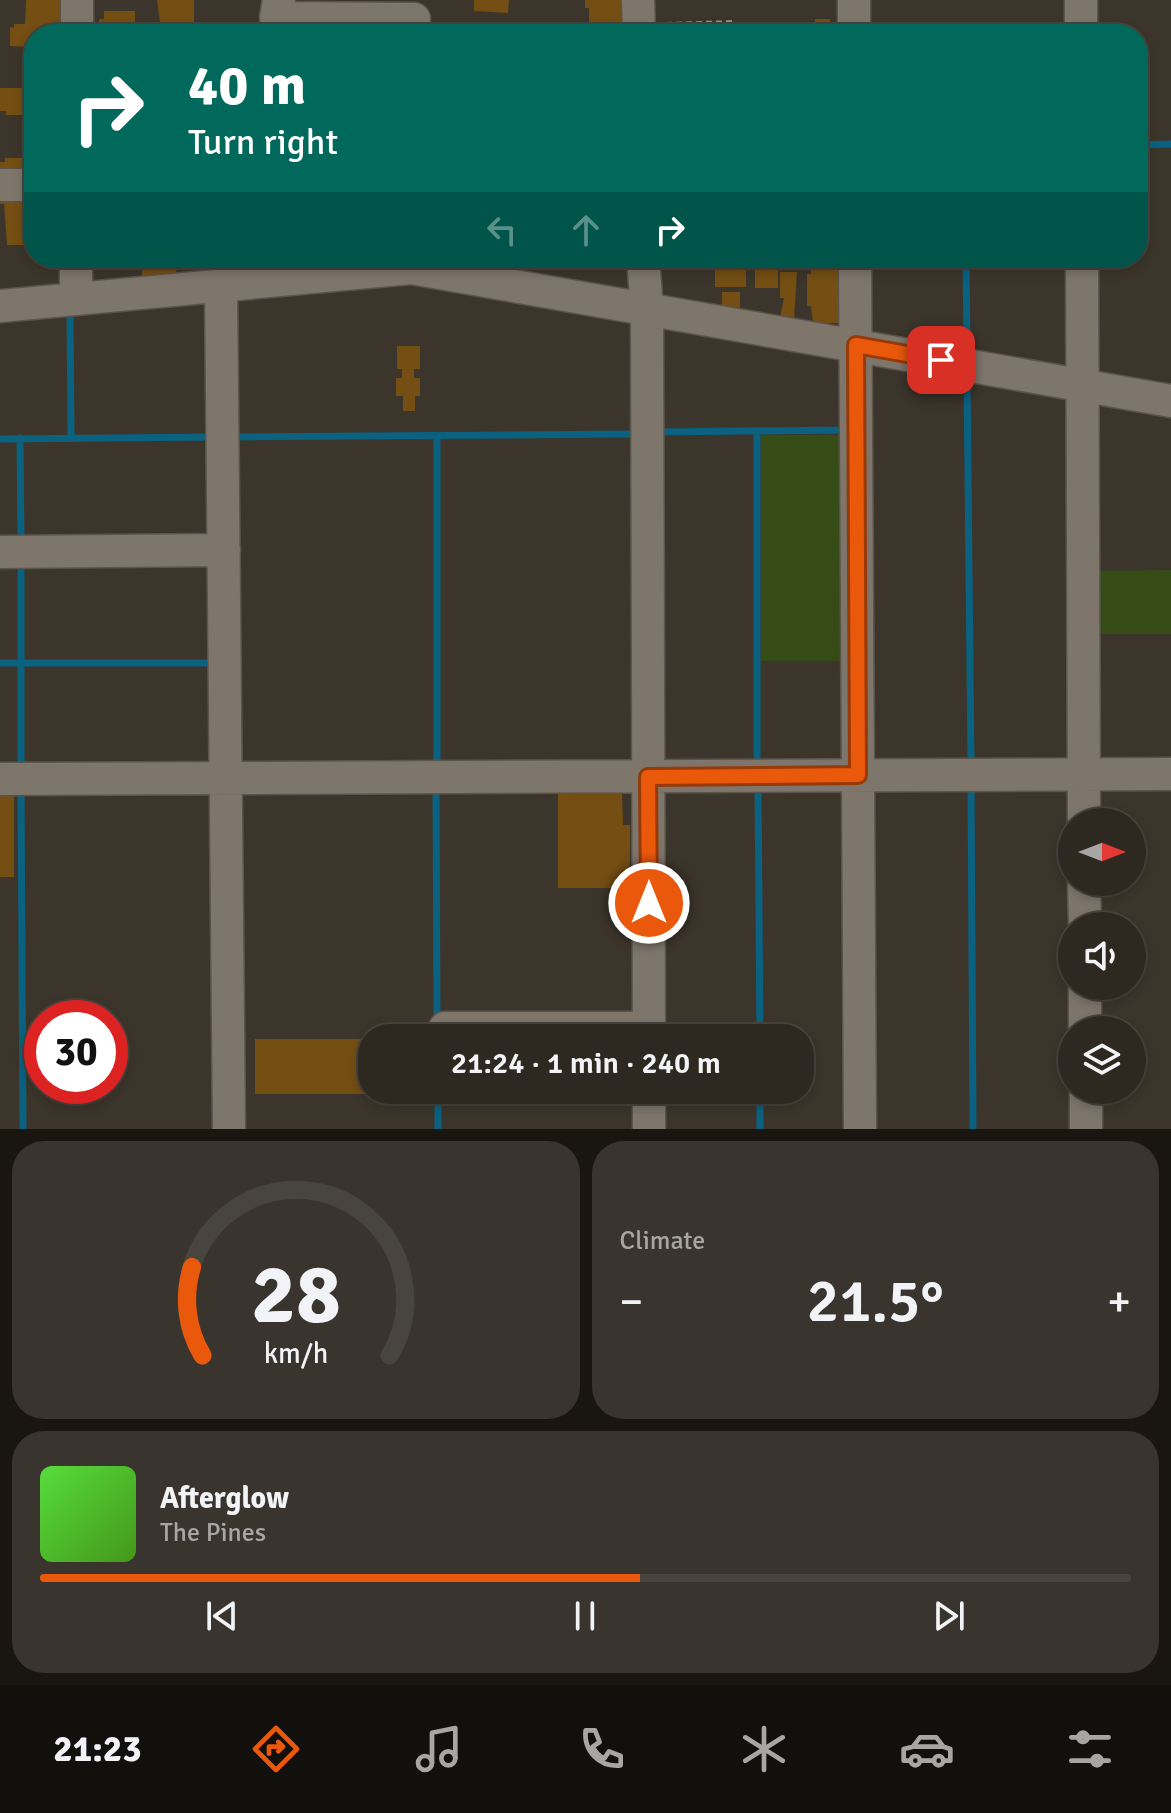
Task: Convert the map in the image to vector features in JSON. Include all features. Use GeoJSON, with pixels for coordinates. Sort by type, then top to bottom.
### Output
{"type":"FeatureCollection","features":[{"type":"Feature","properties":{"kind":"street"},"geometry":{"type":"LineString","coordinates":[[77,0],[77,24]]}},
{"type":"Feature","properties":{"kind":"street"},"geometry":{"type":"LineString","coordinates":[[279,0],[276,18],[414,18]]}},
{"type":"Feature","properties":{"kind":"street"},"geometry":{"type":"LineString","coordinates":[[854,0],[854,24]]}},
{"type":"Feature","properties":{"kind":"street"},"geometry":{"type":"LineString","coordinates":[[1081,0],[1081,24]]}},
{"type":"Feature","properties":{"kind":"street"},"geometry":{"type":"LineString","coordinates":[[0,185],[24,185]]}},
{"type":"Feature","properties":{"kind":"street"},"geometry":{"type":"LineString","coordinates":[[76,268],[76,299]]}},
{"type":"Feature","properties":{"kind":"street"},"geometry":{"type":"LineString","coordinates":[[0,306],[368,268]]}},
{"type":"Feature","properties":{"kind":"street"},"geometry":{"type":"LineString","coordinates":[[437,268],[647,309],[1171,401]]}},
{"type":"Feature","properties":{"kind":"street"},"geometry":{"type":"LineString","coordinates":[[644,268],[647,309],[649,1024]]}},
{"type":"Feature","properties":{"kind":"street"},"geometry":{"type":"LineString","coordinates":[[855,268],[860,1129]]}},
{"type":"Feature","properties":{"kind":"street"},"geometry":{"type":"LineString","coordinates":[[1082,268],[1084,808]]}},
{"type":"Feature","properties":{"kind":"street"},"geometry":{"type":"LineString","coordinates":[[221,285],[229,1129]]}},
{"type":"Feature","properties":{"kind":"street"},"geometry":{"type":"LineString","coordinates":[[0,552],[224,550]]}},
{"type":"Feature","properties":{"kind":"street"},"geometry":{"type":"LineString","coordinates":[[0,779],[1171,774]]}},
{"type":"Feature","properties":{"kind":"street"},"geometry":{"type":"LineString","coordinates":[[649,1104],[649,1129]]}},
{"type":"Feature","properties":{"kind":"street"},"geometry":{"type":"LineString","coordinates":[[1086,1104],[1086,1129]]}},
{"type":"Feature","properties":{"kind":"path"},"geometry":{"type":"LineString","coordinates":[[639,20],[736,22]]}},
{"type":"Feature","properties":{"kind":"green space"},"geometry":{"type":"Polygon","coordinates":[[[761,435],[848,435],[849,661],[761,661],[761,435]]]}},
{"type":"Feature","properties":{"kind":"green space"},"geometry":{"type":"Polygon","coordinates":[[[1171,570],[1171,634],[1091,634],[1091,571],[1171,570]]]}},
{"type":"Feature","properties":{"kind":"building"},"geometry":{"type":"Polygon","coordinates":[[[26,0],[64,0],[63,24],[25,24],[26,0]]]}},
{"type":"Feature","properties":{"kind":"building"},"geometry":{"type":"Polygon","coordinates":[[[157,0],[194,0],[194,22],[160,22],[157,0]]]}},
{"type":"Feature","properties":{"kind":"building"},"geometry":{"type":"Polygon","coordinates":[[[474,0],[509,0],[508,13],[474,11],[474,0]]]}},
{"type":"Feature","properties":{"kind":"building"},"geometry":{"type":"Polygon","coordinates":[[[585,0],[624,0],[624,24],[589,24],[589,8],[585,8],[585,0]]]}},
{"type":"Feature","properties":{"kind":"building"},"geometry":{"type":"Polygon","coordinates":[[[104,11],[135,11],[135,24],[99,24],[99,19],[104,19],[104,11]]]}},
{"type":"Feature","properties":{"kind":"building"},"geometry":{"type":"Polygon","coordinates":[[[815,19],[830,19],[830,24],[815,24],[815,19]]]}},
{"type":"Feature","properties":{"kind":"building"},"geometry":{"type":"Polygon","coordinates":[[[14,24],[24,24],[24,47],[10,46],[10,27],[14,28],[14,24]]]}},
{"type":"Feature","properties":{"kind":"building"},"geometry":{"type":"Polygon","coordinates":[[[0,88],[24,88],[24,115],[6,115],[6,111],[0,111],[0,88]]]}},
{"type":"Feature","properties":{"kind":"building"},"geometry":{"type":"Polygon","coordinates":[[[5,158],[24,158],[24,175],[0,175],[0,162],[5,162],[5,158]]]}},
{"type":"Feature","properties":{"kind":"building"},"geometry":{"type":"Polygon","coordinates":[[[22,197],[24,245],[7,245],[4,204],[0,204],[0,198],[22,197]]]}},
{"type":"Feature","properties":{"kind":"building"},"geometry":{"type":"Polygon","coordinates":[[[142,268],[176,268],[176,276],[142,277],[142,268]]]}},
{"type":"Feature","properties":{"kind":"building"},"geometry":{"type":"Polygon","coordinates":[[[715,268],[746,268],[746,287],[715,287],[715,268]]]}},
{"type":"Feature","properties":{"kind":"building"},"geometry":{"type":"Polygon","coordinates":[[[755,268],[778,268],[778,288],[755,288],[755,268]]]}},
{"type":"Feature","properties":{"kind":"building"},"geometry":{"type":"Polygon","coordinates":[[[811,268],[842,268],[842,313],[838,313],[838,323],[813,323],[811,306],[807,306],[807,274],[811,274],[811,268]]]}},
{"type":"Feature","properties":{"kind":"building"},"geometry":{"type":"Polygon","coordinates":[[[780,272],[797,272],[794,320],[780,318],[784,298],[780,298],[780,272]]]}},
{"type":"Feature","properties":{"kind":"building"},"geometry":{"type":"Polygon","coordinates":[[[722,292],[740,292],[740,308],[722,308],[722,292]]]}},
{"type":"Feature","properties":{"kind":"building"},"geometry":{"type":"Polygon","coordinates":[[[397,346],[420,346],[420,369],[414,369],[414,378],[420,378],[420,396],[415,396],[415,411],[403,411],[403,396],[396,396],[396,378],[402,378],[402,369],[397,369],[397,346]]]}},
{"type":"Feature","properties":{"kind":"building"},"geometry":{"type":"Polygon","coordinates":[[[0,791],[14,791],[14,877],[0,877],[0,791]]]}},
{"type":"Feature","properties":{"kind":"building"},"geometry":{"type":"Polygon","coordinates":[[[622,793],[623,825],[630,825],[630,888],[558,888],[558,794],[622,793]]]}},
{"type":"Feature","properties":{"kind":"building"},"geometry":{"type":"Polygon","coordinates":[[[255,1039],[358,1039],[358,1094],[255,1094],[255,1039]]]}},
{"type":"Feature","properties":{"kind":"waterway"},"geometry":{"type":"LineString","coordinates":[[1148,145],[1171,144]]}},
{"type":"Feature","properties":{"kind":"waterway"},"geometry":{"type":"LineString","coordinates":[[966,268],[967,351]]}},
{"type":"Feature","properties":{"kind":"waterway"},"geometry":{"type":"LineString","coordinates":[[70,309],[71,438]]}},
{"type":"Feature","properties":{"kind":"waterway"},"geometry":{"type":"LineString","coordinates":[[963,376],[967,377],[971,763]]}},
{"type":"Feature","properties":{"kind":"waterway"},"geometry":{"type":"LineString","coordinates":[[657,432],[844,430],[844,426]]}},
{"type":"Feature","properties":{"kind":"waterway"},"geometry":{"type":"LineString","coordinates":[[757,431],[757,765]]}},
{"type":"Feature","properties":{"kind":"waterway"},"geometry":{"type":"LineString","coordinates":[[235,437],[634,434]]}},
{"type":"Feature","properties":{"kind":"waterway"},"geometry":{"type":"LineString","coordinates":[[437,436],[437,765]]}},
{"type":"Feature","properties":{"kind":"waterway"},"geometry":{"type":"LineString","coordinates":[[0,439],[214,437]]}},
{"type":"Feature","properties":{"kind":"waterway"},"geometry":{"type":"LineString","coordinates":[[20,438],[21,542]]}},
{"type":"Feature","properties":{"kind":"waterway"},"geometry":{"type":"LineString","coordinates":[[21,562],[21,767]]}},
{"type":"Feature","properties":{"kind":"waterway"},"geometry":{"type":"LineString","coordinates":[[0,663],[213,663]]}},
{"type":"Feature","properties":{"kind":"waterway"},"geometry":{"type":"LineString","coordinates":[[758,784],[760,1024]]}},
{"type":"Feature","properties":{"kind":"waterway"},"geometry":{"type":"LineString","coordinates":[[971,784],[973,1129]]}},
{"type":"Feature","properties":{"kind":"waterway"},"geometry":{"type":"LineString","coordinates":[[436,785],[437,1024]]}},
{"type":"Feature","properties":{"kind":"waterway"},"geometry":{"type":"LineString","coordinates":[[21,790],[23,1129]]}},
{"type":"Feature","properties":{"kind":"waterway"},"geometry":{"type":"LineString","coordinates":[[438,1104],[438,1129]]}},
{"type":"Feature","properties":{"kind":"waterway"},"geometry":{"type":"LineString","coordinates":[[760,1104],[760,1129]]}},
{"type":"Feature","properties":{"kind":"route"},"geometry":{"type":"LineString","coordinates":[[649,903],[648,777],[858,775],[856,345],[941,360]]}}]}
